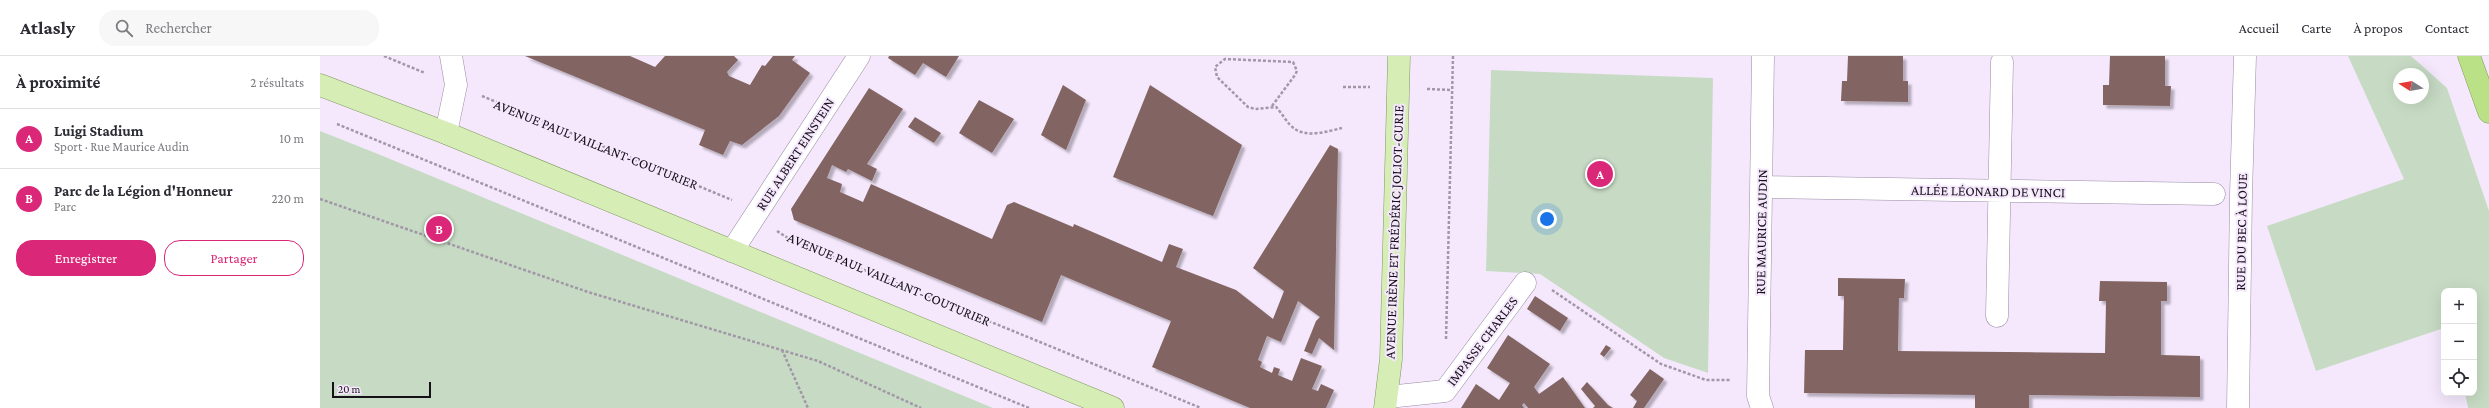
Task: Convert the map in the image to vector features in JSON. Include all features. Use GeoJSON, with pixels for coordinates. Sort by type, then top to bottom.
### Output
{"type":"FeatureCollection","features":[{"type":"Feature","properties":{"kind":"highway"},"geometry":{"type":"LineString","coordinates":[[2469,56],[2489,112]]}},
{"type":"Feature","properties":{"kind":"main road","name":"AVENUE IRÈNE ET FRÉDÉRIC JOLIOT-CURIE"},"geometry":{"type":"LineString","coordinates":[[1387,403],[1391,360],[1399,56]]}},
{"type":"Feature","properties":{"kind":"main road"},"geometry":{"type":"LineString","coordinates":[[326,84],[1113,408]]}},
{"type":"Feature","properties":{"kind":"street"},"geometry":{"type":"LineString","coordinates":[[446,133],[456,85],[451,56]]}},
{"type":"Feature","properties":{"kind":"street","name":"RUE ALBERT EINSTEIN"},"geometry":{"type":"LineString","coordinates":[[732,251],[859,56]]}},
{"type":"Feature","properties":{"kind":"street","name":"RUE MAURICE AUDIN"},"geometry":{"type":"LineString","coordinates":[[1762,408],[1758,396],[1763,56]]}},
{"type":"Feature","properties":{"kind":"street","name":"RUE DU BEC À LOUE"},"geometry":{"type":"LineString","coordinates":[[2238,408],[2241,195],[2245,56]]}},
{"type":"Feature","properties":{"kind":"street"},"geometry":{"type":"LineString","coordinates":[[1997,316],[2002,62]]}},
{"type":"Feature","properties":{"kind":"street","name":"ALLÉE LÉONARD DE VINCI"},"geometry":{"type":"LineString","coordinates":[[1762,187],[2214,194]]}},
{"type":"Feature","properties":{"kind":"street","name":"IMPASSE CHARLES"},"geometry":{"type":"LineString","coordinates":[[1387,403],[1445,391],[1525,283]]}},
{"type":"Feature","properties":{"kind":"path","name":"AVENUE PAUL VAILLANT-COUTURIER"},"geometry":{"type":"LineString","coordinates":[[384,56],[729,198],[790,240],[1201,408]]}},
{"type":"Feature","properties":{"kind":"path"},"geometry":{"type":"LineString","coordinates":[[1446,343],[1453,56]]}},
{"type":"Feature","properties":{"kind":"path"},"geometry":{"type":"LineString","coordinates":[[1272,106],[1297,71],[1293,62],[1225,60],[1215,66],[1217,77],[1248,107],[1255,109],[1272,106],[1285,116],[1294,129],[1300,131],[1324,132],[1342,128]]}},
{"type":"Feature","properties":{"kind":"path"},"geometry":{"type":"LineString","coordinates":[[335,123],[1028,408]]}},
{"type":"Feature","properties":{"kind":"path"},"geometry":{"type":"LineString","coordinates":[[320,199],[588,292],[818,361],[921,408]]}},
{"type":"Feature","properties":{"kind":"path"},"geometry":{"type":"LineString","coordinates":[[1525,283],[1546,286],[1661,364],[1706,380],[1759,381]]}},
{"type":"Feature","properties":{"kind":"path"},"geometry":{"type":"LineString","coordinates":[[782,350],[808,408]]}},
{"type":"Feature","properties":{"kind":"green space"},"geometry":{"type":"Polygon","coordinates":[[[2348,56],[2411,56],[2424,68],[2393,68],[2393,104],[2429,104],[2429,72],[2447,88],[2489,211],[2489,408],[2468,408],[2466,396],[2477,396],[2477,288],[2441,288],[2441,329],[2316,371],[2267,226],[2404,179],[2348,56]]]}},
{"type":"Feature","properties":{"kind":"green space"},"geometry":{"type":"Polygon","coordinates":[[[1491,70],[1713,78],[1708,373],[1664,358],[1540,274],[1486,271],[1491,70]]]}},
{"type":"Feature","properties":{"kind":"green space"},"geometry":{"type":"Polygon","coordinates":[[[320,131],[378,154],[993,408],[320,408],[320,131]]]}},
{"type":"Feature","properties":{"kind":"building"},"geometry":{"type":"Polygon","coordinates":[[[525,56],[630,56],[655,67],[665,56],[734,56],[738,60],[727,72],[729,76],[750,85],[762,65],[765,66],[773,56],[795,56],[792,60],[810,73],[779,116],[742,145],[730,141],[723,155],[699,145],[705,130],[525,56]]]}},
{"type":"Feature","properties":{"kind":"building"},"geometry":{"type":"Polygon","coordinates":[[[889,56],[959,56],[946,77],[923,63],[915,75],[888,58],[889,56]]]}},
{"type":"Feature","properties":{"kind":"building"},"geometry":{"type":"Polygon","coordinates":[[[1848,56],[1903,56],[1903,81],[1908,81],[1908,102],[1841,101],[1842,81],[1847,81],[1848,56]]]}},
{"type":"Feature","properties":{"kind":"building"},"geometry":{"type":"Polygon","coordinates":[[[2110,56],[2165,56],[2165,86],[2171,86],[2170,106],[2103,105],[2103,85],[2109,85],[2110,56]]]}},
{"type":"Feature","properties":{"kind":"building"},"geometry":{"type":"Polygon","coordinates":[[[1063,85],[1086,100],[1066,150],[1041,135],[1063,85]]]}},
{"type":"Feature","properties":{"kind":"building"},"geometry":{"type":"Polygon","coordinates":[[[1150,85],[1242,145],[1213,216],[1113,177],[1150,85]]]}},
{"type":"Feature","properties":{"kind":"building"},"geometry":{"type":"Polygon","coordinates":[[[869,88],[903,109],[867,164],[877,169],[872,181],[848,169],[846,172],[832,165],[827,178],[842,184],[840,192],[863,202],[871,184],[992,239],[1007,205],[1014,202],[1073,227],[1074,224],[1162,262],[1169,244],[1183,249],[1176,267],[1236,290],[1273,319],[1284,291],[1253,268],[1330,145],[1338,149],[1334,350],[1319,338],[1312,354],[1304,351],[1316,321],[1320,317],[1298,301],[1281,342],[1267,336],[1258,360],[1262,362],[1260,367],[1272,373],[1274,367],[1280,369],[1278,375],[1292,381],[1301,358],[1322,366],[1312,389],[1318,391],[1321,384],[1334,390],[1326,408],[1250,408],[1152,367],[1171,321],[1061,275],[1042,322],[794,220],[791,209],[869,88]]]}},
{"type":"Feature","properties":{"kind":"building"},"geometry":{"type":"Polygon","coordinates":[[[979,100],[1014,119],[992,153],[959,133],[979,100]]]}},
{"type":"Feature","properties":{"kind":"building"},"geometry":{"type":"Polygon","coordinates":[[[915,117],[941,133],[934,143],[908,127],[915,117]]]}},
{"type":"Feature","properties":{"kind":"building"},"geometry":{"type":"Polygon","coordinates":[[[1838,278],[1905,279],[1904,298],[1899,298],[1898,351],[2105,353],[2106,301],[2099,301],[2100,281],[2167,282],[2167,301],[2161,301],[2161,355],[2200,356],[2200,397],[2029,395],[2029,408],[1975,408],[1975,395],[1804,393],[1805,350],[1843,350],[1844,296],[1838,296],[1838,278]]]}},
{"type":"Feature","properties":{"kind":"building"},"geometry":{"type":"Polygon","coordinates":[[[1535,296],[1568,318],[1560,331],[1527,309],[1535,296]]]}},
{"type":"Feature","properties":{"kind":"building"},"geometry":{"type":"Polygon","coordinates":[[[1508,335],[1550,364],[1534,387],[1539,394],[1563,377],[1585,408],[1528,408],[1524,403],[1522,405],[1524,408],[1461,408],[1476,384],[1499,400],[1510,383],[1487,368],[1508,335]]]}},
{"type":"Feature","properties":{"kind":"building"},"geometry":{"type":"Polygon","coordinates":[[[1606,345],[1611,348],[1604,357],[1600,354],[1606,345]]]}},
{"type":"Feature","properties":{"kind":"building"},"geometry":{"type":"Polygon","coordinates":[[[1650,369],[1664,379],[1644,408],[1633,408],[1637,401],[1630,395],[1650,369]]]}},
{"type":"Feature","properties":{"kind":"building"},"geometry":{"type":"Polygon","coordinates":[[[1587,382],[1608,405],[1613,408],[1593,408],[1595,406],[1581,389],[1587,382]]]}},
{"type":"Feature","properties":{"kind":"place","name":"Luigi Stadium"},"geometry":{"type":"Point","coordinates":[1600,174]}},
{"type":"Feature","properties":{"kind":"place","name":"Parc de la Légion d'Honneur"},"geometry":{"type":"Point","coordinates":[439,229]}}]}
